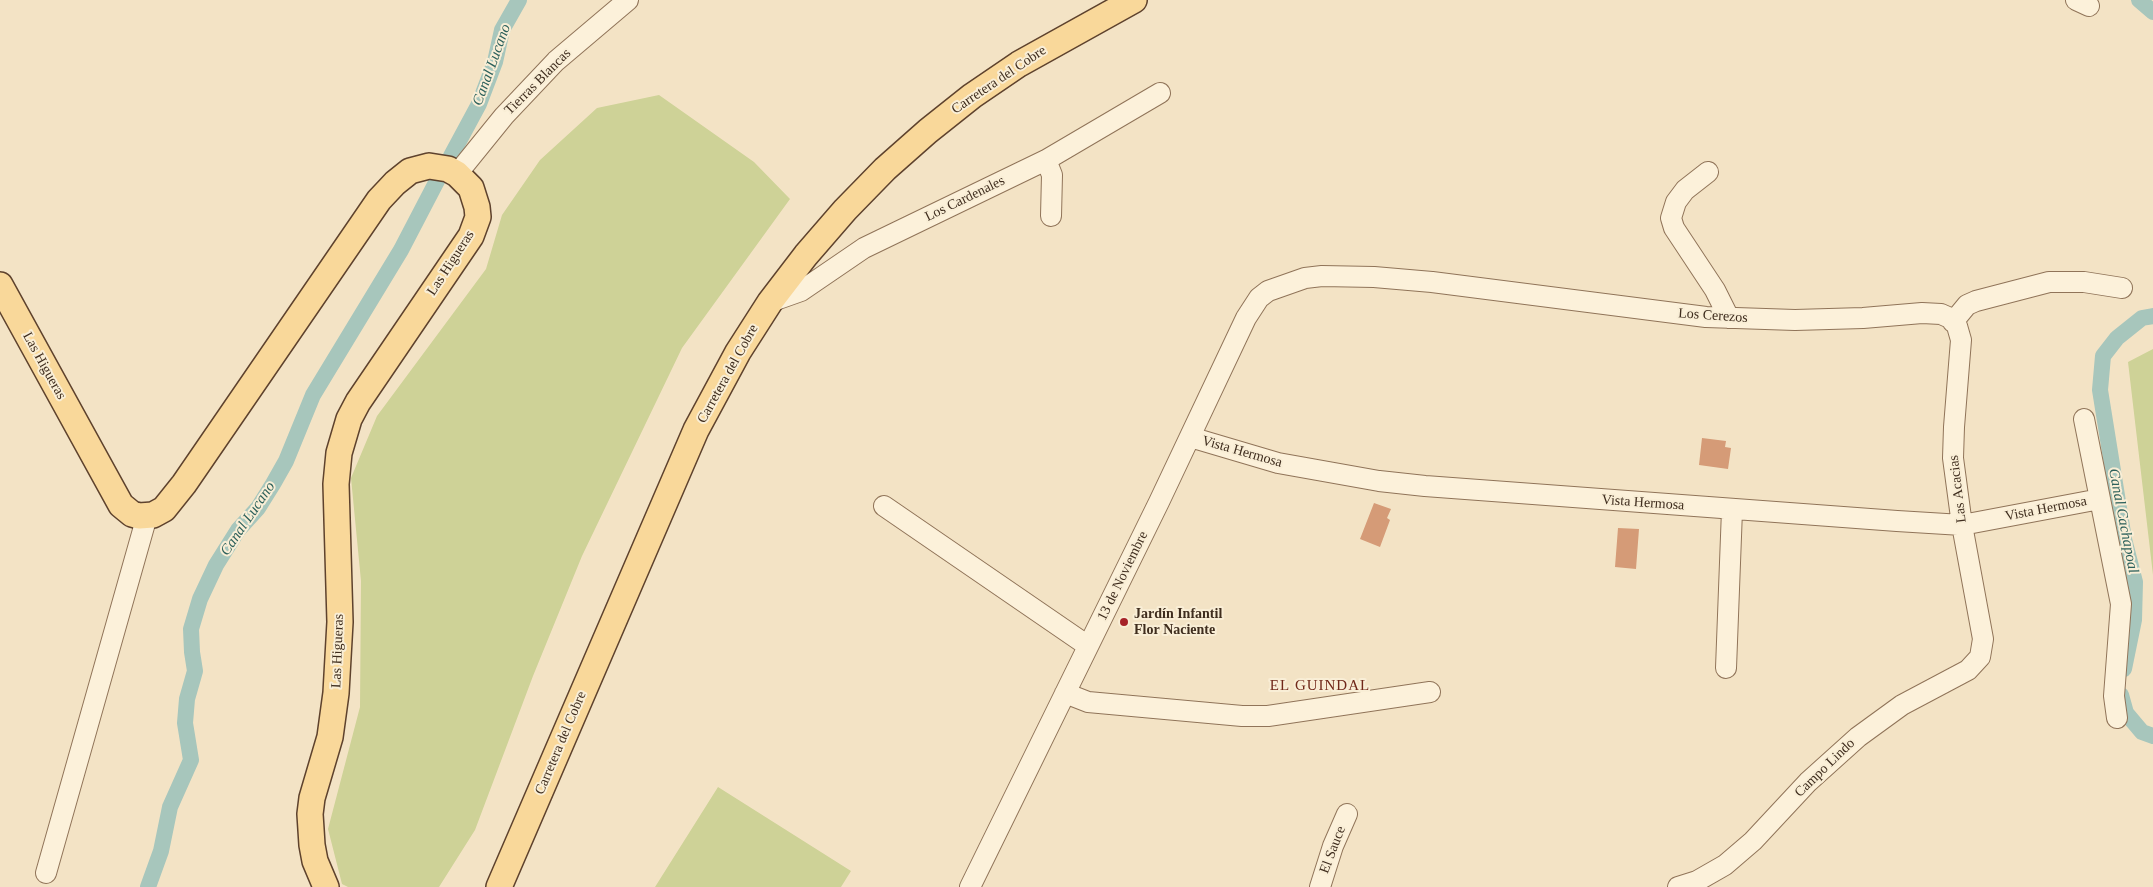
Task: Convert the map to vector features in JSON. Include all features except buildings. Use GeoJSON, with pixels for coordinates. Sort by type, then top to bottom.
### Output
{"type":"FeatureCollection","features":[{"type":"Feature","properties":{"kind":"main road","name":"Carretera del Cobre"},"geometry":{"type":"LineString","coordinates":[[499,886],[696,430],[738,352],[770,302],[806,255],[845,210],[885,169],[928,131],[972,96],[1011,70],[1060,40],[1134,0]]}},
{"type":"Feature","properties":{"kind":"main road"},"geometry":{"type":"LineString","coordinates":[[147,516],[164,509],[184,484],[374,208],[394,183],[410,171],[429,166],[439,167],[457,174]]}},
{"type":"Feature","properties":{"kind":"main road","name":"Las Higueras"},"geometry":{"type":"LineString","coordinates":[[326,887],[315,861],[310,814],[312,798],[330,736],[336,693],[340,622],[336,484],[339,453],[350,419],[358,402],[471,236],[475,227],[478,217],[475,197],[471,188],[457,174]]}},
{"type":"Feature","properties":{"kind":"main road","name":"Las Higueras"},"geometry":{"type":"LineString","coordinates":[[0,285],[120,505],[132,514],[147,516]]}},
{"type":"Feature","properties":{"kind":"street","name":"Tierras Blancas"},"geometry":{"type":"LineString","coordinates":[[457,174],[504,116],[556,61],[628,0]]}},
{"type":"Feature","properties":{"kind":"street","name":"Los Cardenales"},"geometry":{"type":"LineString","coordinates":[[770,302],[801,291],[864,248],[1046,160],[1160,93]]}},
{"type":"Feature","properties":{"kind":"street"},"geometry":{"type":"LineString","coordinates":[[1046,160],[1052,175],[1051,216]]}},
{"type":"Feature","properties":{"kind":"street"},"geometry":{"type":"LineString","coordinates":[[1708,172],[1685,190],[1676,202],[1671,218],[1674,228],[1714,290],[1729,318]]}},
{"type":"Feature","properties":{"kind":"street","name":"Los Cerezos"},"geometry":{"type":"LineString","coordinates":[[1293,281],[1322,276],[1384,278],[1729,318],[1826,320],[1922,313],[1942,314],[1953,322]]}},
{"type":"Feature","properties":{"kind":"street","name":"13 de Noviembre"},"geometry":{"type":"LineString","coordinates":[[970,887],[1254,306],[1268,291],[1293,281]]}},
{"type":"Feature","properties":{"kind":"street"},"geometry":{"type":"LineString","coordinates":[[1953,322],[1967,305],[1976,300],[2049,282],[2084,282],[2122,288]]}},
{"type":"Feature","properties":{"kind":"street","name":"Las Acacias"},"geometry":{"type":"LineString","coordinates":[[1953,322],[1959,330],[1961,340],[1953,441],[1954,471],[1983,639],[1980,657]]}},
{"type":"Feature","properties":{"kind":"street"},"geometry":{"type":"LineString","coordinates":[[2084,419],[2121,604],[2114,696],[2116,718]]}},
{"type":"Feature","properties":{"kind":"street","name":"Vista Hermosa"},"geometry":{"type":"LineString","coordinates":[[1190,437],[1278,463],[1379,481],[1732,510],[1962,525],[2100,499]]}},
{"type":"Feature","properties":{"kind":"street"},"geometry":{"type":"LineString","coordinates":[[884,506],[1088,646]]}},
{"type":"Feature","properties":{"kind":"street"},"geometry":{"type":"LineString","coordinates":[[1726,668],[1732,510]]}},
{"type":"Feature","properties":{"kind":"street"},"geometry":{"type":"LineString","coordinates":[[46,873],[147,516]]}},
{"type":"Feature","properties":{"kind":"street","name":"Campo Lindo"},"geometry":{"type":"LineString","coordinates":[[1678,887],[1696,881],[1725,865],[1753,841],[1808,782],[1858,737],[1902,705],[1968,670],[1980,657]]}},
{"type":"Feature","properties":{"kind":"street"},"geometry":{"type":"LineString","coordinates":[[1065,693],[1088,702],[1242,716],[1268,716],[1430,692]]}},
{"type":"Feature","properties":{"kind":"street","name":"El Sauce"},"geometry":{"type":"LineString","coordinates":[[1320,887],[1334,846],[1348,814]]}},
{"type":"Feature","properties":{"kind":"green space"},"geometry":{"type":"Polygon","coordinates":[[[659,95],[754,162],[790,199],[682,348],[582,556],[533,676],[475,830],[439,887],[348,887],[342,884],[328,829],[360,707],[361,581],[351,478],[377,416],[486,269],[502,215],[540,160],[597,108],[659,95]]]}},
{"type":"Feature","properties":{"kind":"green space"},"geometry":{"type":"Polygon","coordinates":[[[2153,349],[2153,575],[2128,362],[2153,349]]]}},
{"type":"Feature","properties":{"kind":"green space"},"geometry":{"type":"Polygon","coordinates":[[[718,787],[851,871],[841,887],[655,887],[718,787]]]}},
{"type":"Feature","properties":{"kind":"waterway","name":"Canal Lucano"},"geometry":{"type":"LineString","coordinates":[[451,156],[479,104],[495,62],[502,30],[519,0]]}},
{"type":"Feature","properties":{"kind":"waterway","name":"Canal Cachapoal"},"geometry":{"type":"LineString","coordinates":[[2139,0],[2153,12]]}},
{"type":"Feature","properties":{"kind":"waterway","name":"Canal Lucano"},"geometry":{"type":"LineString","coordinates":[[148,887],[161,851],[170,807],[191,760],[185,723],[187,699],[195,671],[191,629],[200,599],[216,565],[238,530],[258,508],[273,484],[286,461],[313,395],[401,250],[439,177]]}},
{"type":"Feature","properties":{"kind":"waterway","name":"Canal Cachapoal"},"geometry":{"type":"LineString","coordinates":[[2124,669],[2134,620],[2135,582],[2124,539],[2100,390],[2103,356],[2117,338],[2142,318],[2153,316]]}},
{"type":"Feature","properties":{"kind":"waterway","name":"Canal Cachapoal"},"geometry":{"type":"LineString","coordinates":[[2121,695],[2126,713],[2142,732],[2153,736]]}},
{"type":"Feature","properties":{"kind":"place","name":"Jardín Infantil Flor Naciente"},"geometry":{"type":"Point","coordinates":[1124,622]}},
{"type":"Feature","properties":{"kind":"district","name":"EL GUINDAL"},"geometry":{"type":"Point","coordinates":[1320,686]}}]}
